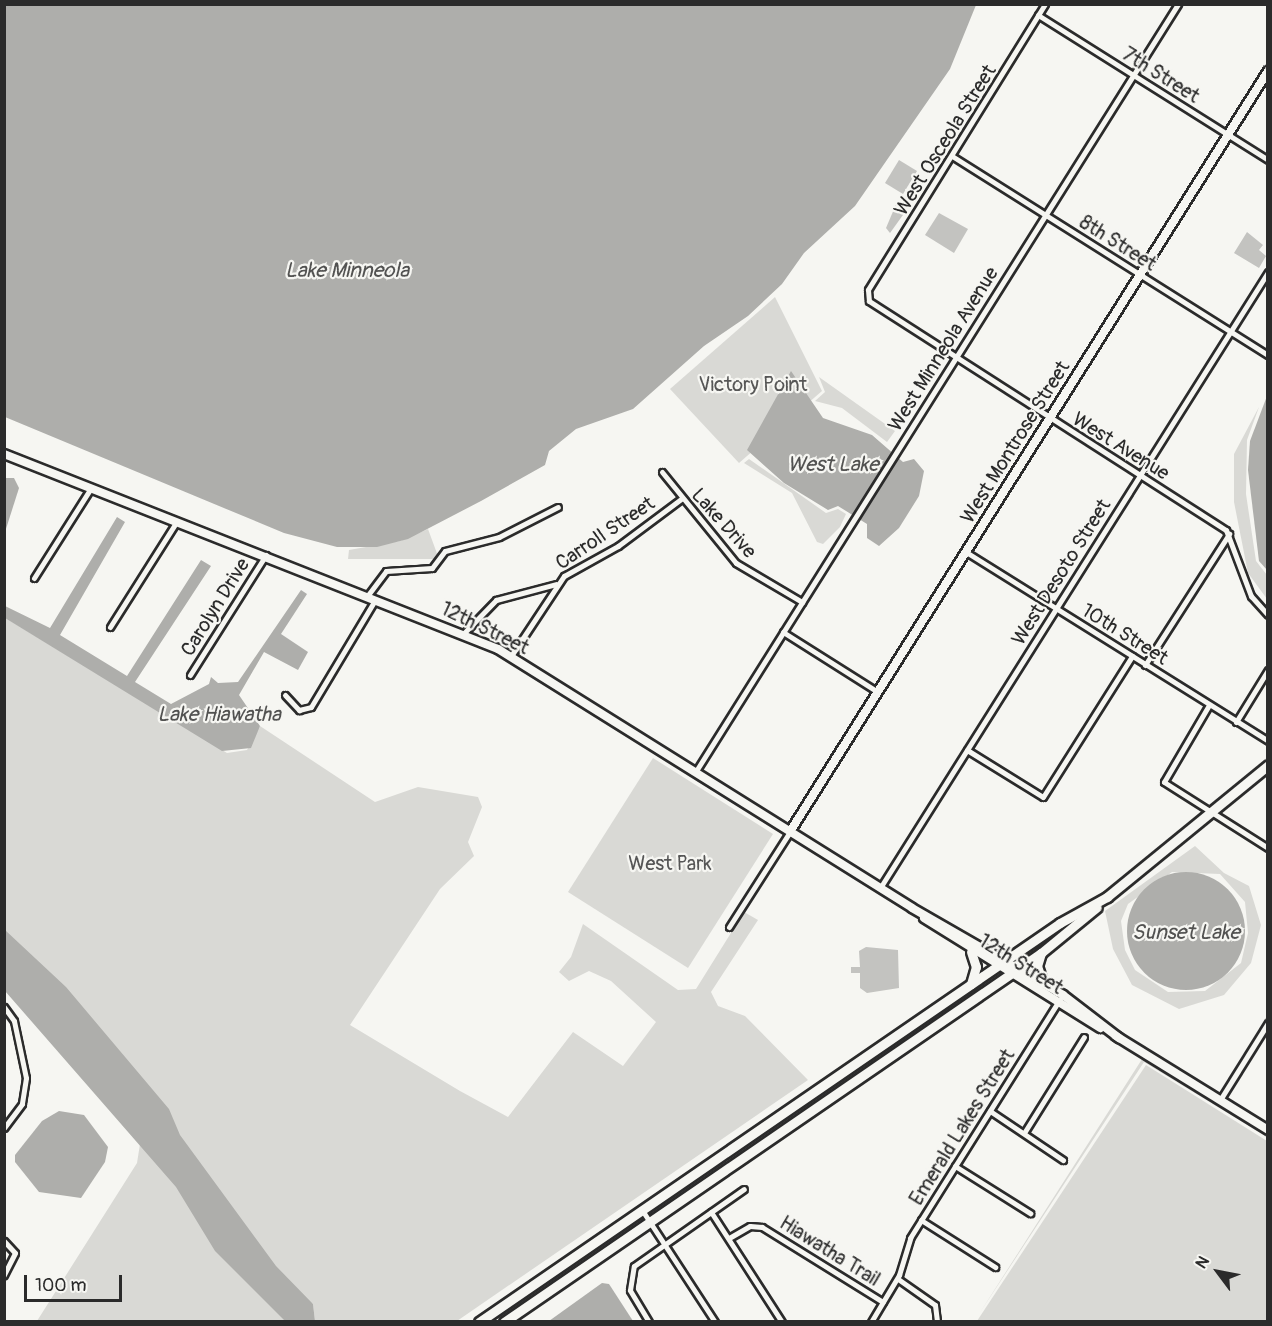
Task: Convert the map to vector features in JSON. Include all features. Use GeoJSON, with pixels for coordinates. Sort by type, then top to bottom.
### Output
{"type":"FeatureCollection","features":[{"type":"Feature","properties":{"kind":"highway"},"geometry":{"type":"LineString","coordinates":[[504,1322],[1041,953],[1107,897],[1212,814],[1268,765]]}},
{"type":"Feature","properties":{"kind":"highway"},"geometry":{"type":"LineString","coordinates":[[481,1321],[995,967],[1107,897]]}},
{"type":"Feature","properties":{"kind":"highway"},"geometry":{"type":"LineString","coordinates":[[971,952],[976,967],[971,984]]}},
{"type":"Feature","properties":{"kind":"highway"},"geometry":{"type":"LineString","coordinates":[[1041,953],[1038,966],[1043,983]]}},
{"type":"Feature","properties":{"kind":"main road","name":"West Montrose Street"},"geometry":{"type":"LineString","coordinates":[[791,830],[1268,71]]}},
{"type":"Feature","properties":{"kind":"main road","name":"12th Street"},"geometry":{"type":"LineString","coordinates":[[4,454],[464,633],[511,656],[912,908],[960,932],[1063,995],[1119,1038]]}},
{"type":"Feature","properties":{"kind":"main road","name":"12th Street"},"geometry":{"type":"LineString","coordinates":[[912,908],[954,941],[1056,1006],[1119,1038],[1268,1130]]}},
{"type":"Feature","properties":{"kind":"street","name":"West Osceola Street"},"geometry":{"type":"LineString","coordinates":[[868,290],[1045,4]]}},
{"type":"Feature","properties":{"kind":"street","name":"West Minneola Avenue"},"geometry":{"type":"LineString","coordinates":[[696,771],[1178,4]]}},
{"type":"Feature","properties":{"kind":"street","name":"7th Street"},"geometry":{"type":"LineString","coordinates":[[1038,15],[1268,159]]}},
{"type":"Feature","properties":{"kind":"street","name":"8th Street"},"geometry":{"type":"LineString","coordinates":[[952,156],[1268,355]]}},
{"type":"Feature","properties":{"kind":"street","name":"West Desoto Street"},"geometry":{"type":"LineString","coordinates":[[880,888],[1268,272]]}},
{"type":"Feature","properties":{"kind":"street","name":"West Avenue"},"geometry":{"type":"LineString","coordinates":[[868,290],[874,309],[1229,534]]}},
{"type":"Feature","properties":{"kind":"street","name":"Lake Drive"},"geometry":{"type":"LineString","coordinates":[[662,472],[681,499],[736,563],[802,602]]}},
{"type":"Feature","properties":{"kind":"street"},"geometry":{"type":"LineString","coordinates":[[34,578],[91,488]]}},
{"type":"Feature","properties":{"kind":"street","name":"Carroll Street"},"geometry":{"type":"LineString","coordinates":[[511,656],[556,584],[681,499]]}},
{"type":"Feature","properties":{"kind":"street"},"geometry":{"type":"LineString","coordinates":[[285,695],[299,710],[311,707],[386,570],[432,568],[445,551],[498,537],[558,507]]}},
{"type":"Feature","properties":{"kind":"street"},"geometry":{"type":"LineString","coordinates":[[110,627],[177,520]]}},
{"type":"Feature","properties":{"kind":"street"},"geometry":{"type":"LineString","coordinates":[[1229,534],[1251,596],[1268,615]]}},
{"type":"Feature","properties":{"kind":"street"},"geometry":{"type":"LineString","coordinates":[[1145,665],[1229,534]]}},
{"type":"Feature","properties":{"kind":"street","name":"10th Street"},"geometry":{"type":"LineString","coordinates":[[966,552],[1268,741]]}},
{"type":"Feature","properties":{"kind":"street","name":"Carolyn Drive"},"geometry":{"type":"LineString","coordinates":[[190,675],[266,555]]}},
{"type":"Feature","properties":{"kind":"street"},"geometry":{"type":"LineString","coordinates":[[464,633],[496,600],[556,584]]}},
{"type":"Feature","properties":{"kind":"street"},"geometry":{"type":"LineString","coordinates":[[783,632],[878,692]]}},
{"type":"Feature","properties":{"kind":"street"},"geometry":{"type":"LineString","coordinates":[[967,750],[1043,797],[1131,656]]}},
{"type":"Feature","properties":{"kind":"street"},"geometry":{"type":"LineString","coordinates":[[1236,722],[1268,670]]}},
{"type":"Feature","properties":{"kind":"street"},"geometry":{"type":"LineString","coordinates":[[1209,705],[1164,782],[1268,848]]}},
{"type":"Feature","properties":{"kind":"street"},"geometry":{"type":"LineString","coordinates":[[729,927],[791,830]]}},
{"type":"Feature","properties":{"kind":"street"},"geometry":{"type":"LineString","coordinates":[[954,941],[960,932]]}},
{"type":"Feature","properties":{"kind":"street","name":"Emerald Lakes Street"},"geometry":{"type":"LineString","coordinates":[[871,1322],[898,1279],[907,1242],[1063,995]]}},
{"type":"Feature","properties":{"kind":"street"},"geometry":{"type":"LineString","coordinates":[[4,1007],[14,1021],[26,1078],[22,1104],[4,1128]]}},
{"type":"Feature","properties":{"kind":"street"},"geometry":{"type":"LineString","coordinates":[[1220,1100],[1268,1023]]}},
{"type":"Feature","properties":{"kind":"street"},"geometry":{"type":"LineString","coordinates":[[1024,1133],[1084,1037]]}},
{"type":"Feature","properties":{"kind":"street"},"geometry":{"type":"LineString","coordinates":[[990,1111],[1064,1160]]}},
{"type":"Feature","properties":{"kind":"street"},"geometry":{"type":"LineString","coordinates":[[956,1166],[1030,1213]]}},
{"type":"Feature","properties":{"kind":"street"},"geometry":{"type":"LineString","coordinates":[[649,1322],[628,1278],[639,1261],[744,1189]]}},
{"type":"Feature","properties":{"kind":"street"},"geometry":{"type":"LineString","coordinates":[[641,1210],[715,1322]]}},
{"type":"Feature","properties":{"kind":"street"},"geometry":{"type":"LineString","coordinates":[[711,1212],[782,1322]]}},
{"type":"Feature","properties":{"kind":"street"},"geometry":{"type":"LineString","coordinates":[[921,1220],[995,1267]]}},
{"type":"Feature","properties":{"kind":"street","name":"Hiawatha Trail"},"geometry":{"type":"LineString","coordinates":[[729,1238],[750,1226],[762,1227],[883,1302]]}},
{"type":"Feature","properties":{"kind":"street"},"geometry":{"type":"LineString","coordinates":[[4,1241],[15,1253],[4,1275]]}},
{"type":"Feature","properties":{"kind":"street"},"geometry":{"type":"LineString","coordinates":[[898,1279],[935,1305],[937,1322]]}},
{"type":"Feature","properties":{"kind":"green space","name":"Victory Point"},"geometry":{"type":"Polygon","coordinates":[[[775,297],[822,391],[739,463],[670,389],[775,297]]]}},
{"type":"Feature","properties":{"kind":"green space"},"geometry":{"type":"Polygon","coordinates":[[[819,377],[895,431],[887,442],[842,408],[815,401],[825,392],[819,377]]]}},
{"type":"Feature","properties":{"kind":"green space"},"geometry":{"type":"Polygon","coordinates":[[[1259,407],[1247,440],[1246,494],[1256,561],[1267,575],[1267,599],[1248,573],[1234,502],[1234,454],[1259,407]]]}},
{"type":"Feature","properties":{"kind":"green space"},"geometry":{"type":"Polygon","coordinates":[[[749,459],[826,513],[838,509],[846,514],[840,527],[823,544],[817,542],[792,493],[744,463],[749,459]]]}},
{"type":"Feature","properties":{"kind":"green space"},"geometry":{"type":"Polygon","coordinates":[[[428,529],[439,559],[348,559],[349,550],[400,541],[428,529]]]}},
{"type":"Feature","properties":{"kind":"green space"},"geometry":{"type":"Polygon","coordinates":[[[4,617],[227,753],[247,750],[260,726],[375,802],[418,787],[478,797],[482,807],[468,842],[474,856],[440,889],[350,1025],[460,1091],[508,1117],[573,1032],[623,1066],[656,1022],[611,981],[589,971],[569,981],[559,972],[571,957],[583,924],[678,990],[696,989],[744,912],[758,920],[711,992],[718,1006],[745,1016],[808,1080],[457,1321],[315,1321],[313,1304],[282,1281],[5,947],[4,617]]]}},
{"type":"Feature","properties":{"kind":"green space","name":"West Park"},"geometry":{"type":"Polygon","coordinates":[[[653,758],[773,834],[688,968],[568,892],[653,758]]]}},
{"type":"Feature","properties":{"kind":"green space"},"geometry":{"type":"Polygon","coordinates":[[[1195,846],[1224,873],[1249,886],[1261,925],[1251,963],[1224,995],[1179,1009],[1132,985],[1113,949],[1105,911],[1195,846]],[[1172,872],[1128,904],[1121,921],[1125,950],[1135,970],[1168,992],[1205,991],[1241,963],[1248,933],[1245,902],[1220,874],[1172,872]]]}},
{"type":"Feature","properties":{"kind":"green space"},"geometry":{"type":"Polygon","coordinates":[[[4,963],[298,1321],[37,1321],[137,1163],[140,1144],[4,963]]]}},
{"type":"Feature","properties":{"kind":"green space"},"geometry":{"type":"Polygon","coordinates":[[[1144,1056],[1267,1137],[1144,1062],[979,1314],[1144,1056]]]}},
{"type":"Feature","properties":{"kind":"green space"},"geometry":{"type":"Polygon","coordinates":[[[1146,1065],[1267,1141],[1267,1321],[977,1321],[1146,1065]]]}},
{"type":"Feature","properties":{"kind":"water","name":"Lake Minneola"},"geometry":{"type":"Polygon","coordinates":[[[4,5],[976,5],[950,69],[855,206],[804,253],[782,284],[748,316],[704,346],[633,409],[576,429],[549,451],[545,465],[481,501],[408,539],[377,547],[337,547],[284,533],[5,417],[4,5]]]}},
{"type":"Feature","properties":{"kind":"water","name":"West Lake"},"geometry":{"type":"Polygon","coordinates":[[[791,371],[823,418],[872,435],[903,462],[914,459],[924,471],[919,496],[899,528],[879,546],[867,538],[867,524],[838,506],[828,510],[784,483],[747,450],[791,371]]]}},
{"type":"Feature","properties":{"kind":"water"},"geometry":{"type":"Polygon","coordinates":[[[1267,396],[1267,570],[1259,561],[1248,470],[1250,441],[1267,396]]]}},
{"type":"Feature","properties":{"kind":"water"},"geometry":{"type":"Polygon","coordinates":[[[5,478],[14,478],[19,488],[5,532],[5,478]]]}},
{"type":"Feature","properties":{"kind":"water","name":"Lake Hiawatha"},"geometry":{"type":"Polygon","coordinates":[[[117,517],[125,522],[60,635],[127,676],[201,560],[211,566],[135,682],[171,704],[209,684],[211,677],[218,683],[238,682],[301,590],[307,594],[281,634],[308,652],[298,670],[264,652],[239,695],[260,726],[251,748],[222,751],[5,618],[5,606],[50,628],[117,517]]]}},
{"type":"Feature","properties":{"kind":"water","name":"Sunset Lake"},"geometry":{"type":"Polygon","coordinates":[[[1186,872],[1209,876],[1228,889],[1241,908],[1245,931],[1241,954],[1228,973],[1209,986],[1186,990],[1163,986],[1144,973],[1131,954],[1127,931],[1131,908],[1144,889],[1163,876],[1186,872]]]}},
{"type":"Feature","properties":{"kind":"water"},"geometry":{"type":"Polygon","coordinates":[[[5,930],[66,987],[169,1109],[180,1135],[276,1266],[313,1304],[315,1321],[285,1321],[215,1251],[176,1187],[5,991],[5,930]]]}},
{"type":"Feature","properties":{"kind":"water"},"geometry":{"type":"Polygon","coordinates":[[[59,1111],[84,1115],[108,1147],[105,1162],[81,1198],[39,1192],[15,1162],[15,1155],[42,1121],[59,1111]]]}},
{"type":"Feature","properties":{"kind":"water"},"geometry":{"type":"Polygon","coordinates":[[[602,1283],[609,1284],[633,1321],[549,1321],[602,1283]]]}},
{"type":"Feature","properties":{"kind":"building"},"geometry":{"type":"Polygon","coordinates":[[[899,160],[917,171],[903,194],[885,183],[899,160]]]}},
{"type":"Feature","properties":{"kind":"building"},"geometry":{"type":"Polygon","coordinates":[[[897,202],[908,208],[890,233],[886,228],[897,202]]]}},
{"type":"Feature","properties":{"kind":"building"},"geometry":{"type":"Polygon","coordinates":[[[939,213],[968,229],[954,253],[925,235],[939,213]]]}},
{"type":"Feature","properties":{"kind":"building"},"geometry":{"type":"Polygon","coordinates":[[[1247,232],[1263,245],[1259,250],[1266,256],[1259,268],[1234,253],[1247,232]]]}},
{"type":"Feature","properties":{"kind":"building"},"geometry":{"type":"Polygon","coordinates":[[[866,947],[898,950],[899,988],[867,993],[860,988],[860,973],[851,973],[851,967],[860,967],[859,951],[866,947]]]}}]}
